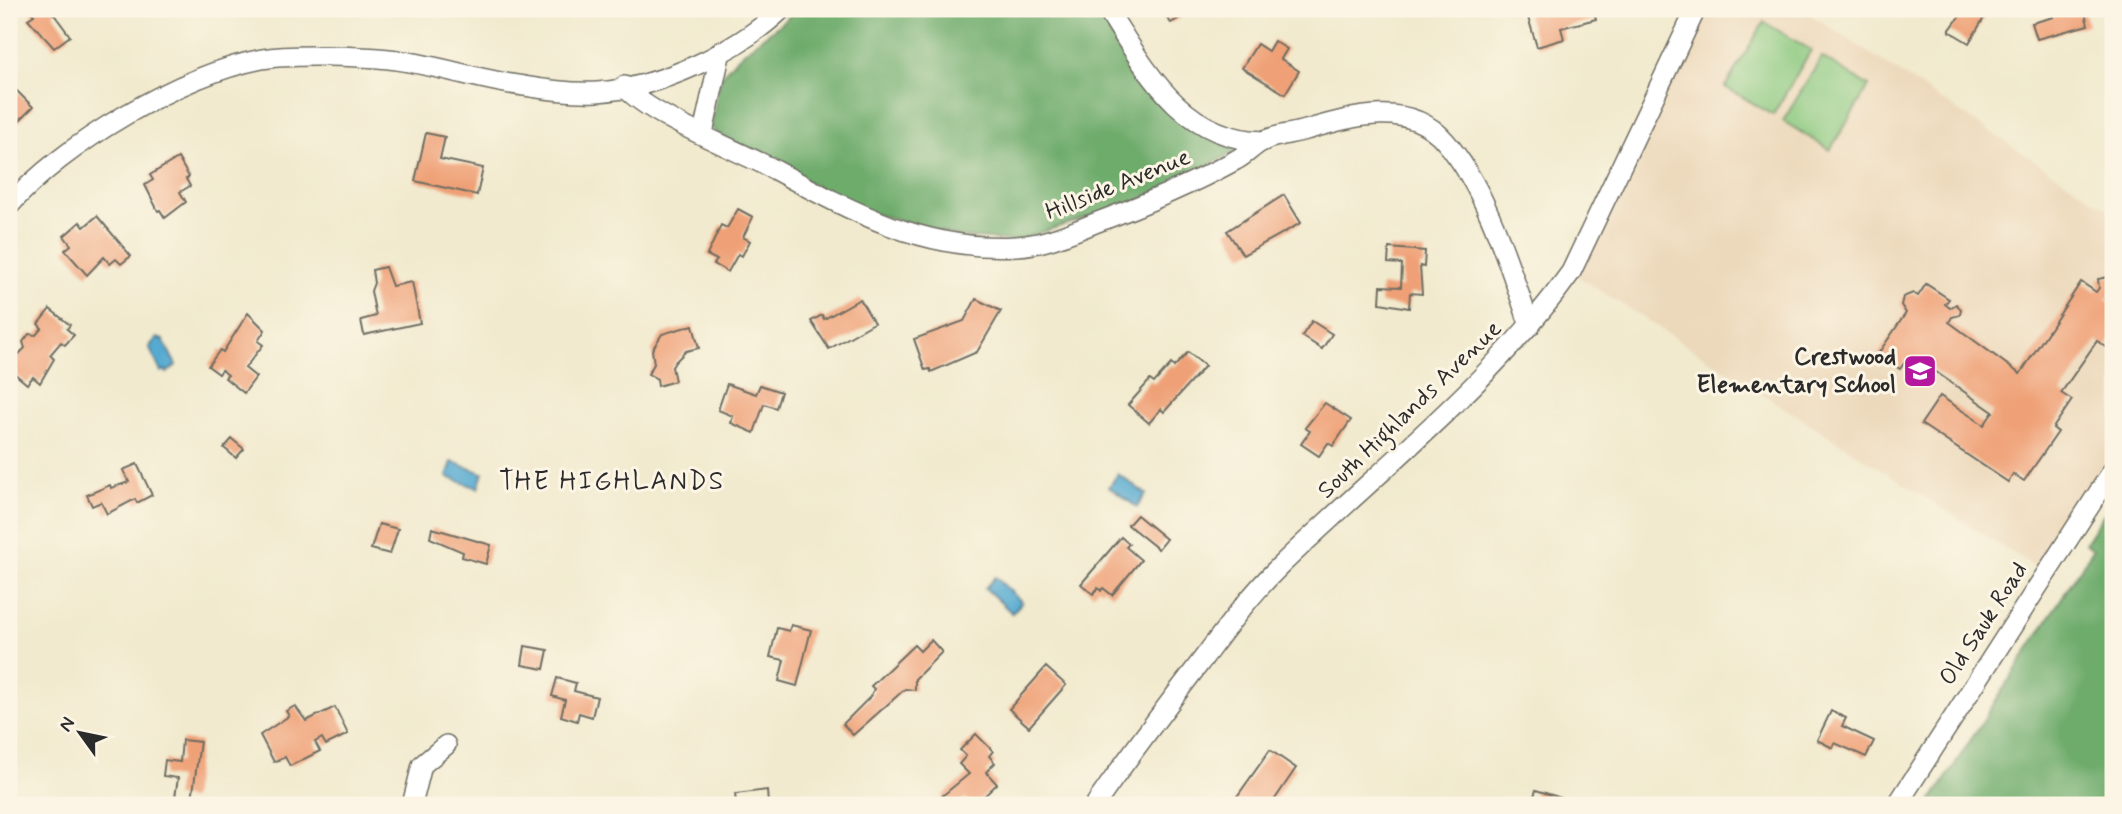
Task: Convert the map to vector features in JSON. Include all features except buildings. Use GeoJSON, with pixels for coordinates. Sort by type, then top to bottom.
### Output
{"type":"FeatureCollection","features":[{"type":"Feature","properties":{"kind":"street"},"geometry":{"type":"LineString","coordinates":[[9,206],[85,140],[113,123],[219,71],[264,59],[389,59],[524,86],[598,92],[680,74],[751,36],[782,9]]}},
{"type":"Feature","properties":{"kind":"street"},"geometry":{"type":"LineString","coordinates":[[1107,9],[1167,96],[1191,117],[1215,133],[1239,140],[1264,141]]}},
{"type":"Feature","properties":{"kind":"street","name":"South Highlands Avenue"},"geometry":{"type":"LineString","coordinates":[[1094,805],[1130,753],[1251,598],[1279,567],[1441,417],[1530,326],[1571,272],[1696,9]]}},
{"type":"Feature","properties":{"kind":"street"},"geometry":{"type":"LineString","coordinates":[[703,133],[721,51]]}},
{"type":"Feature","properties":{"kind":"street","name":"Hillside Avenue"},"geometry":{"type":"LineString","coordinates":[[624,86],[647,106],[854,213],[901,232],[931,240],[1016,246],[1055,239],[1156,200],[1240,159],[1264,141],[1342,119],[1390,114],[1408,117],[1444,139],[1464,166],[1501,243],[1530,326]]}},
{"type":"Feature","properties":{"kind":"street","name":"Old Sauk Road"},"geometry":{"type":"LineString","coordinates":[[1897,805],[2113,470]]}},
{"type":"Feature","properties":{"kind":"street"},"geometry":{"type":"LineString","coordinates":[[412,805],[422,765],[446,745]]}},
{"type":"Feature","properties":{"kind":"shaded area","name":"Crestwood Elementary School"},"geometry":{"type":"Polygon","coordinates":[[[1696,9],[1802,9],[2113,212],[2113,470],[2046,574],[1571,272],[1696,9]]]}},
{"type":"Feature","properties":{"kind":"green space"},"geometry":{"type":"Polygon","coordinates":[[[797,9],[1098,9],[1112,36],[1177,117],[1247,146],[1136,202],[1014,241],[960,237],[860,210],[716,133],[711,126],[720,82],[725,72],[743,53],[797,9]]]}},
{"type":"Feature","properties":{"kind":"green space"},"geometry":{"type":"Polygon","coordinates":[[[1764,22],[1811,50],[1773,115],[1725,87],[1764,22]]]}},
{"type":"Feature","properties":{"kind":"green space"},"geometry":{"type":"Polygon","coordinates":[[[1822,57],[1869,86],[1830,150],[1783,121],[1822,57]]]}},
{"type":"Feature","properties":{"kind":"green space"},"geometry":{"type":"Polygon","coordinates":[[[2113,500],[2113,805],[1929,805],[2093,549],[2085,543],[2113,500]]]}},
{"type":"Feature","properties":{"kind":"water"},"geometry":{"type":"Polygon","coordinates":[[[157,338],[163,340],[176,365],[167,373],[165,370],[161,372],[149,347],[157,338]]]}},
{"type":"Feature","properties":{"kind":"water"},"geometry":{"type":"Polygon","coordinates":[[[452,462],[483,473],[478,488],[447,477],[452,462]]]}},
{"type":"Feature","properties":{"kind":"water"},"geometry":{"type":"Polygon","coordinates":[[[1118,474],[1146,494],[1137,507],[1109,487],[1118,474]]]}},
{"type":"Feature","properties":{"kind":"water"},"geometry":{"type":"Polygon","coordinates":[[[995,577],[1022,602],[1012,613],[985,588],[995,577]]]}},
{"type":"Feature","properties":{"kind":"place","name":"Crestwood Elementary School"},"geometry":{"type":"Point","coordinates":[1920,371]}},
{"type":"Feature","properties":{"kind":"district","name":"THE HIGHLANDS"},"geometry":{"type":"Point","coordinates":[612,482]}}]}
